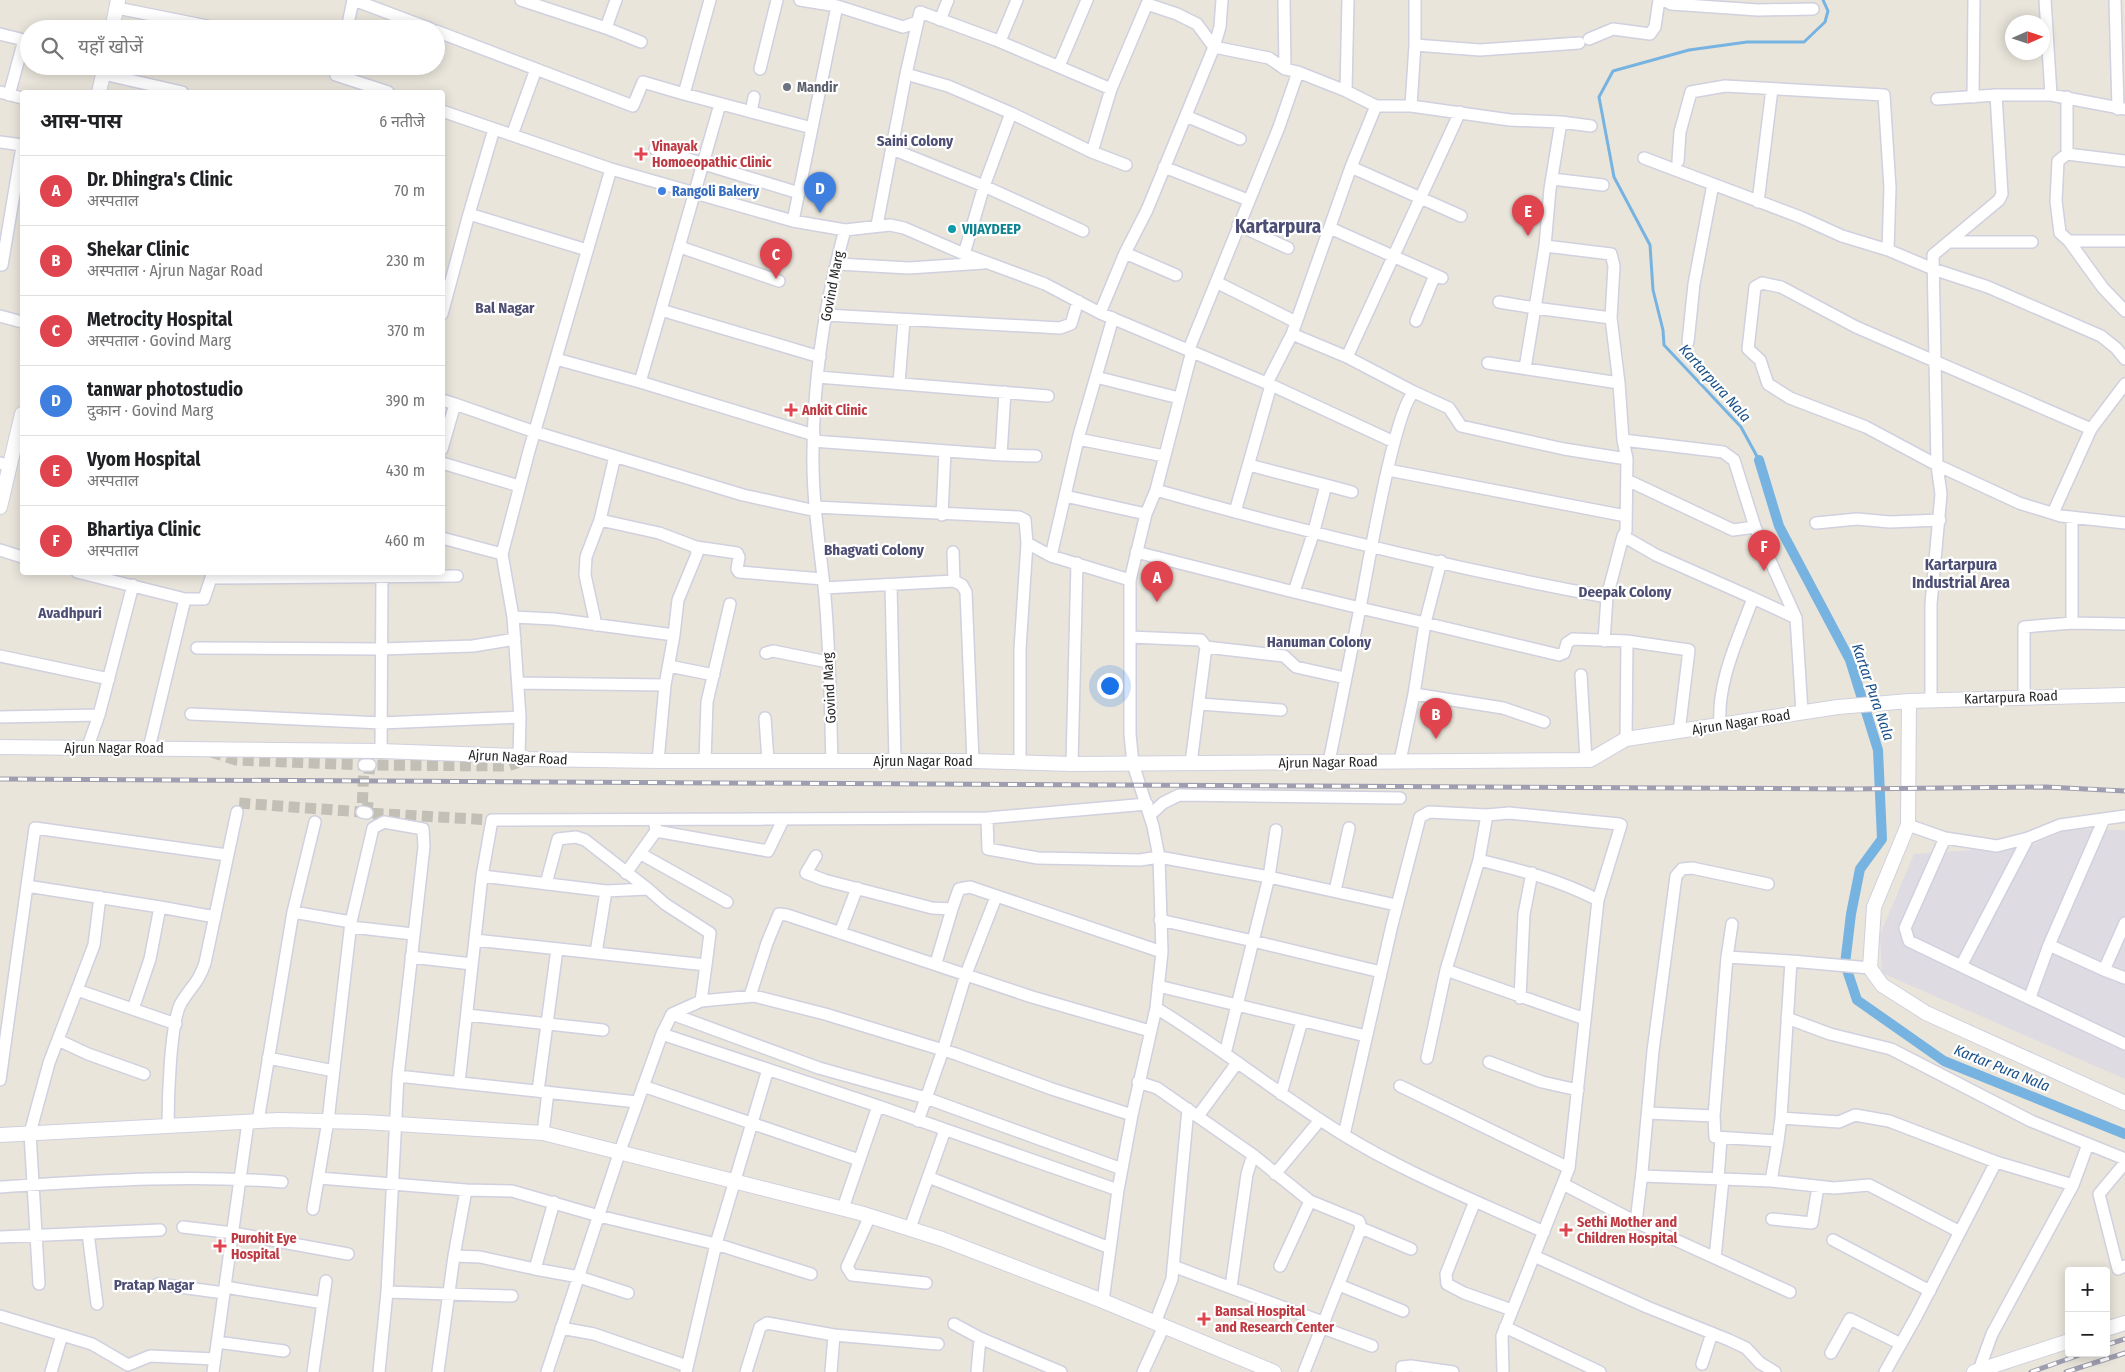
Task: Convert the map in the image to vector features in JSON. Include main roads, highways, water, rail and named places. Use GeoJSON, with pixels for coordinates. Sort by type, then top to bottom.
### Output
{"type":"FeatureCollection","features":[{"type":"Feature","properties":{"kind":"waterway","name":"Kartarpura Nala"},"geometry":{"type":"LineString","coordinates":[[1759,460],[1741,427],[1664,345],[1663,330],[1653,290],[1650,245],[1614,177],[1599,97],[1613,71],[1689,50],[1747,42],[1804,42],[1825,22],[1828,11],[1823,0]]}},
{"type":"Feature","properties":{"kind":"waterway","name":"Kartar Pura Nala"},"geometry":{"type":"LineString","coordinates":[[1759,460],[1779,526],[1850,660],[1878,750],[1882,839],[1860,869],[1851,914],[1845,964],[1857,1000],[1944,1061],[2125,1134]]}},
{"type":"Feature","properties":{"kind":"tunnel"},"geometry":{"type":"LineString","coordinates":[[211,752],[236,760],[364,765],[362,812],[238,803],[237,812]]}},
{"type":"Feature","properties":{"kind":"tunnel"},"geometry":{"type":"LineString","coordinates":[[369,774],[370,765],[508,766],[528,759]]}},
{"type":"Feature","properties":{"kind":"tunnel"},"geometry":{"type":"LineString","coordinates":[[368,802],[367,813],[492,820]]}},
{"type":"Feature","properties":{"kind":"railway"},"geometry":{"type":"LineString","coordinates":[[0,779],[1851,789],[2046,787],[2125,791]]}},
{"type":"Feature","properties":{"kind":"railway"},"geometry":{"type":"LineString","coordinates":[[2110,1344],[2125,1339]]}},
{"type":"Feature","properties":{"kind":"railway"},"geometry":{"type":"LineString","coordinates":[[2066,1372],[2125,1353]]}},
{"type":"Feature","properties":{"kind":"railway"},"geometry":{"type":"LineString","coordinates":[[2031,1372],[2074,1357]]}},
{"type":"Feature","properties":{"kind":"place","name":"Mandir"},"geometry":{"type":"Point","coordinates":[787,87]}},
{"type":"Feature","properties":{"kind":"place","name":"Vinayak Homoeopathic Clinic"},"geometry":{"type":"Point","coordinates":[641,154]}},
{"type":"Feature","properties":{"kind":"place","name":"Rangoli Bakery"},"geometry":{"type":"Point","coordinates":[662,191]}},
{"type":"Feature","properties":{"kind":"place","name":"tanwar photostudio"},"geometry":{"type":"Point","coordinates":[820,213]}},
{"type":"Feature","properties":{"kind":"place","name":"VIJAYDEEP"},"geometry":{"type":"Point","coordinates":[952,229]}},
{"type":"Feature","properties":{"kind":"place","name":"Vyom Hospital"},"geometry":{"type":"Point","coordinates":[1528,236]}},
{"type":"Feature","properties":{"kind":"place","name":"Metrocity Hospital"},"geometry":{"type":"Point","coordinates":[776,279]}},
{"type":"Feature","properties":{"kind":"place","name":"Ankit Clinic"},"geometry":{"type":"Point","coordinates":[791,410]}},
{"type":"Feature","properties":{"kind":"place","name":"Bhartiya Clinic"},"geometry":{"type":"Point","coordinates":[1764,571]}},
{"type":"Feature","properties":{"kind":"place","name":"Dr. Dhingra's Clinic"},"geometry":{"type":"Point","coordinates":[1157,602]}},
{"type":"Feature","properties":{"kind":"place","name":"Shekar Clinic"},"geometry":{"type":"Point","coordinates":[1436,739]}},
{"type":"Feature","properties":{"kind":"place","name":"Sethi Mother and Children Hospital"},"geometry":{"type":"Point","coordinates":[1566,1230]}},
{"type":"Feature","properties":{"kind":"place","name":"Purohit Eye Hospital"},"geometry":{"type":"Point","coordinates":[220,1246]}},
{"type":"Feature","properties":{"kind":"place","name":"Bansal Hospital and Research Center"},"geometry":{"type":"Point","coordinates":[1204,1319]}},
{"type":"Feature","properties":{"kind":"district","name":"Saini Colony"},"geometry":{"type":"Point","coordinates":[915,141]}},
{"type":"Feature","properties":{"kind":"district","name":"Kartarpura"},"geometry":{"type":"Point","coordinates":[1278,226]}},
{"type":"Feature","properties":{"kind":"district","name":"Bal Nagar"},"geometry":{"type":"Point","coordinates":[505,308]}},
{"type":"Feature","properties":{"kind":"district","name":"Bhagvati Colony"},"geometry":{"type":"Point","coordinates":[874,550]}},
{"type":"Feature","properties":{"kind":"district","name":"Kartarpura Industrial Area"},"geometry":{"type":"Point","coordinates":[1961,573]}},
{"type":"Feature","properties":{"kind":"district","name":"Deepak Colony"},"geometry":{"type":"Point","coordinates":[1625,592]}},
{"type":"Feature","properties":{"kind":"district","name":"Avadhpuri"},"geometry":{"type":"Point","coordinates":[70,613]}},
{"type":"Feature","properties":{"kind":"district","name":"Hanuman Colony"},"geometry":{"type":"Point","coordinates":[1319,642]}},
{"type":"Feature","properties":{"kind":"district","name":"Pratap Nagar"},"geometry":{"type":"Point","coordinates":[154,1285]}}]}
